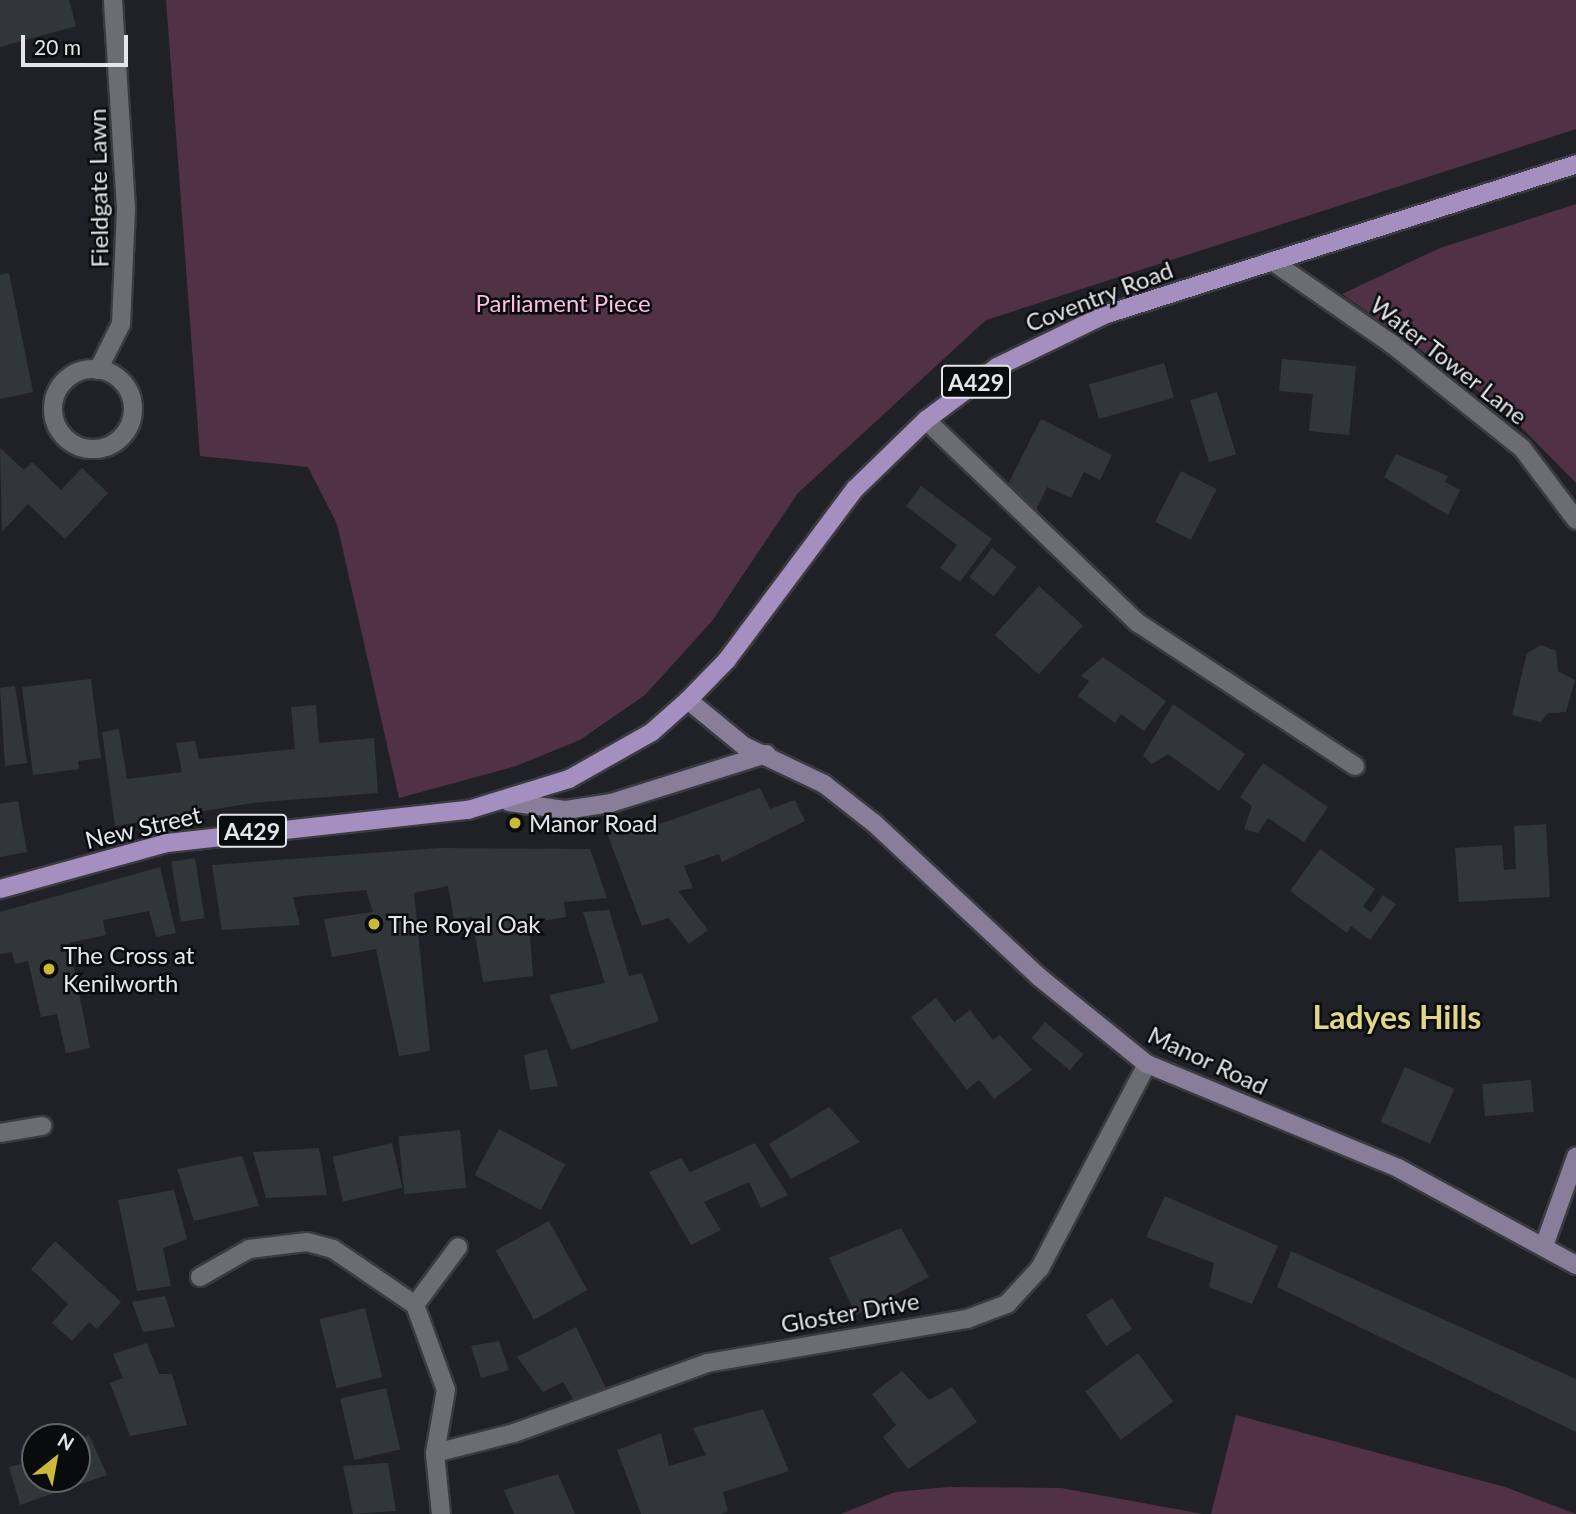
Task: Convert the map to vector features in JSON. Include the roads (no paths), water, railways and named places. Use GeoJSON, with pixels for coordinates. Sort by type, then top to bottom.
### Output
{"type":"FeatureCollection","features":[{"type":"Feature","properties":{"kind":"main road","name":"Coventry Road"},"geometry":{"type":"LineString","coordinates":[[509,802],[602,762],[688,701],[746,636],[832,515],[926,421],[997,367],[1065,331],[1272,261],[1576,164]]}},
{"type":"Feature","properties":{"kind":"main road","name":"New Street"},"geometry":{"type":"LineString","coordinates":[[0,889],[167,843],[509,802]]}},
{"type":"Feature","properties":{"kind":"street","name":"Fieldgate Lawn"},"geometry":{"type":"LineString","coordinates":[[98,369],[121,324],[126,208],[113,0]]}},
{"type":"Feature","properties":{"kind":"street","name":"Water Tower Lane"},"geometry":{"type":"LineString","coordinates":[[1272,261],[1392,344],[1522,448],[1576,520]]}},
{"type":"Feature","properties":{"kind":"street"},"geometry":{"type":"LineString","coordinates":[[98,369],[127,388],[132,418],[116,442],[87,449],[63,436],[54,398],[71,375],[98,369]]}},
{"type":"Feature","properties":{"kind":"street"},"geometry":{"type":"LineString","coordinates":[[926,421],[1138,623],[1355,766]]}},
{"type":"Feature","properties":{"kind":"street","name":"Manor Road"},"geometry":{"type":"LineString","coordinates":[[688,701],[744,746],[766,754],[824,784],[874,823],[1039,977],[1147,1064],[1398,1168],[1576,1265]]}},
{"type":"Feature","properties":{"kind":"street"},"geometry":{"type":"LineString","coordinates":[[509,802],[566,810],[611,803],[766,754]]}},
{"type":"Feature","properties":{"kind":"street","name":"Gloster Drive"},"geometry":{"type":"LineString","coordinates":[[435,1453],[514,1433],[707,1363],[967,1319],[1007,1304],[1040,1268],[1147,1064]]}},
{"type":"Feature","properties":{"kind":"street"},"geometry":{"type":"LineString","coordinates":[[0,1133],[41,1126]]}},
{"type":"Feature","properties":{"kind":"street"},"geometry":{"type":"LineString","coordinates":[[1544,1246],[1576,1157]]}},
{"type":"Feature","properties":{"kind":"street"},"geometry":{"type":"LineString","coordinates":[[200,1277],[249,1249],[307,1242],[333,1249],[415,1305],[446,1390],[435,1453],[441,1514]]}},
{"type":"Feature","properties":{"kind":"street"},"geometry":{"type":"LineString","coordinates":[[415,1305],[458,1247]]}},
{"type":"Feature","properties":{"kind":"place","name":"Manor Road"},"geometry":{"type":"Point","coordinates":[515,823]}},
{"type":"Feature","properties":{"kind":"place","name":"The Royal Oak"},"geometry":{"type":"Point","coordinates":[374,924]}},
{"type":"Feature","properties":{"kind":"place","name":"The Cross at Kenilworth"},"geometry":{"type":"Point","coordinates":[49,969]}},
{"type":"Feature","properties":{"kind":"district","name":"Ladyes Hills"},"geometry":{"type":"Point","coordinates":[1397,1017]}},
{"type":"Feature","properties":{"kind":"park label","name":"Parliament Piece"},"geometry":{"type":"Point","coordinates":[563,303]}}]}
